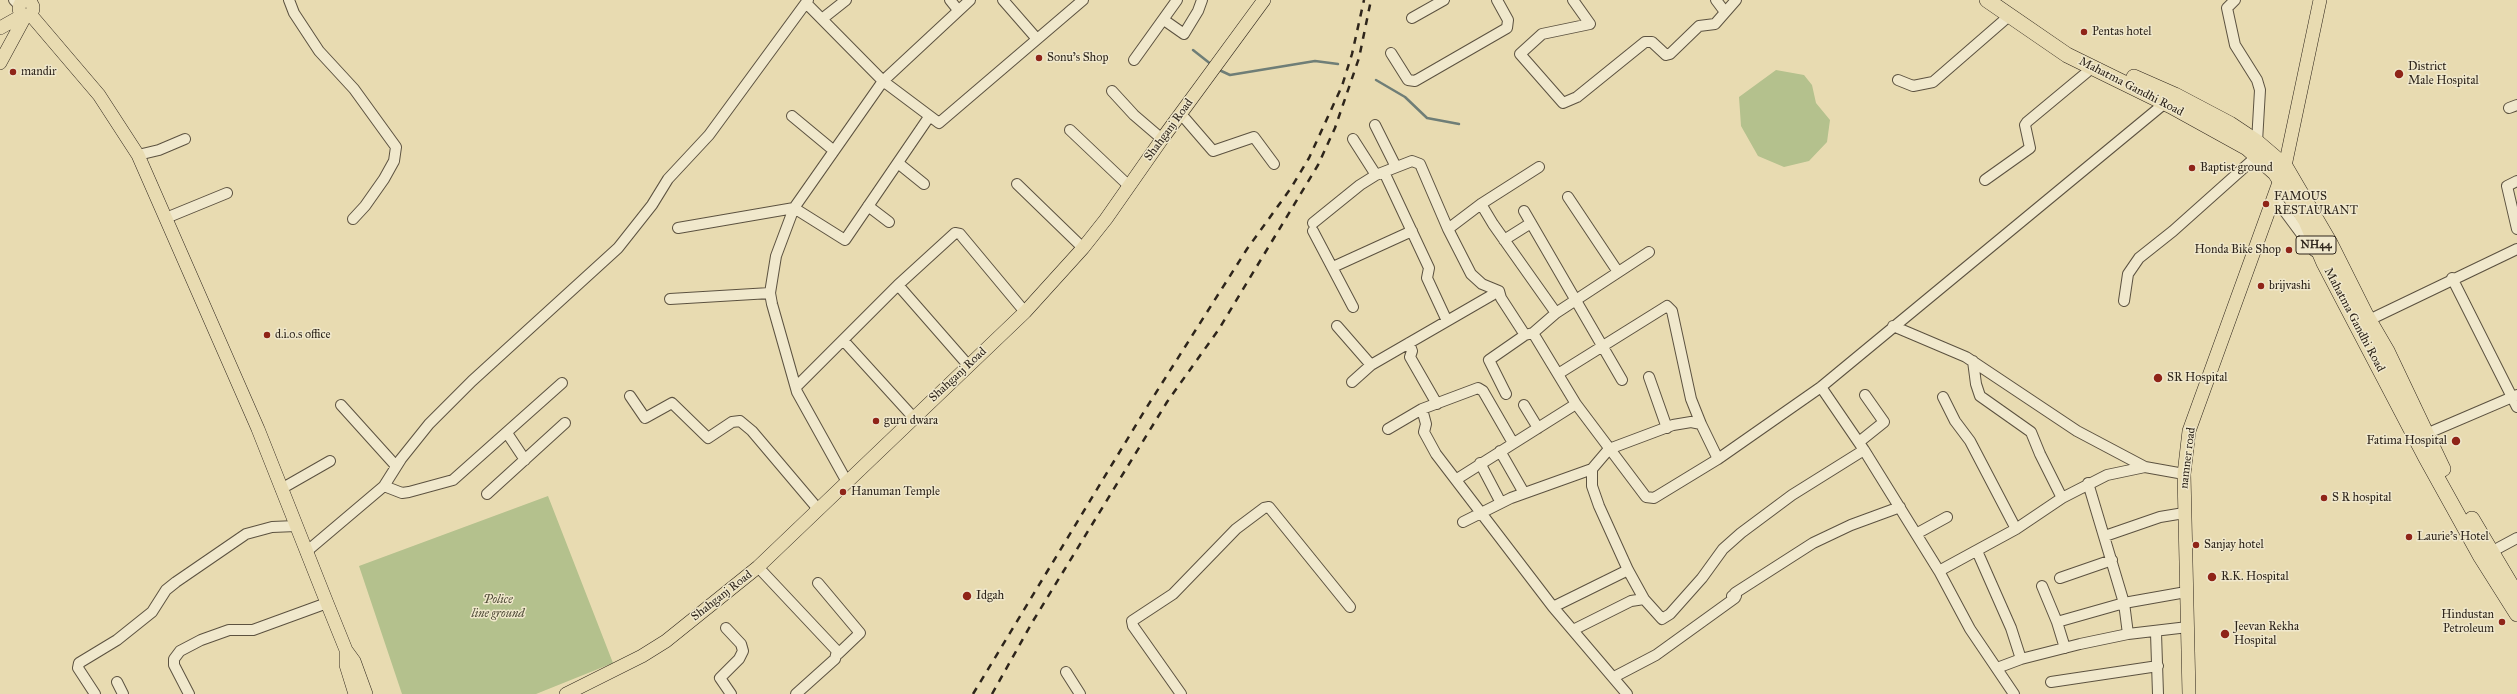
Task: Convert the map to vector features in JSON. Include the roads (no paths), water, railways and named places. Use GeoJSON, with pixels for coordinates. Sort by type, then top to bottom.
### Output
{"type":"FeatureCollection","features":[{"type":"Feature","properties":{"kind":"highway","name":"Mahatma Gandhi Road"},"geometry":{"type":"LineString","coordinates":[[1988,0],[2067,55],[2257,149]]}},
{"type":"Feature","properties":{"kind":"highway","name":"Mahatma Gandhi Road"},"geometry":{"type":"LineString","coordinates":[[2002,0],[2015,10],[2077,49],[2175,95],[2230,124],[2282,172],[2326,236],[2369,320],[2387,351],[2447,479],[2517,595]]}},
{"type":"Feature","properties":{"kind":"highway","name":"Mahatma Gandhi Road"},"geometry":{"type":"LineString","coordinates":[[2282,172],[2326,266],[2425,456],[2488,569],[2517,614]]}},
{"type":"Feature","properties":{"kind":"main road","name":"Shahganj Road"},"geometry":{"type":"LineString","coordinates":[[566,694],[654,648],[758,567],[968,365],[1026,312],[1084,248],[1218,61],[1264,0]]}},
{"type":"Feature","properties":{"kind":"main road","name":"namner road"},"geometry":{"type":"LineString","coordinates":[[2189,694],[2184,474],[2189,430],[2282,172],[2320,0]]}},
{"type":"Feature","properties":{"kind":"main road"},"geometry":{"type":"LineString","coordinates":[[0,18],[27,7]]}},
{"type":"Feature","properties":{"kind":"main road"},"geometry":{"type":"LineString","coordinates":[[0,28],[27,7]]}},
{"type":"Feature","properties":{"kind":"main road"},"geometry":{"type":"LineString","coordinates":[[0,63],[27,7]]}},
{"type":"Feature","properties":{"kind":"main road"},"geometry":{"type":"LineString","coordinates":[[27,7],[99,95],[138,155],[258,429],[306,552],[346,650],[354,661],[366,694]]}},
{"type":"Feature","properties":{"kind":"main road"},"geometry":{"type":"LineString","coordinates":[[346,650],[346,665],[355,694]]}},
{"type":"Feature","properties":{"kind":"street"},"geometry":{"type":"LineString","coordinates":[[288,0],[294,13],[319,51],[354,89],[396,147],[394,161],[384,179],[366,206],[353,219]]}},
{"type":"Feature","properties":{"kind":"street"},"geometry":{"type":"LineString","coordinates":[[822,19],[846,0]]}},
{"type":"Feature","properties":{"kind":"street"},"geometry":{"type":"LineString","coordinates":[[950,0],[958,10]]}},
{"type":"Feature","properties":{"kind":"street"},"geometry":{"type":"LineString","coordinates":[[847,482],[802,402],[796,387],[775,318],[770,293],[776,256],[794,208],[833,150],[883,81],[970,0]]}},
{"type":"Feature","properties":{"kind":"street"},"geometry":{"type":"LineString","coordinates":[[1003,0],[1037,40]]}},
{"type":"Feature","properties":{"kind":"street"},"geometry":{"type":"LineString","coordinates":[[306,552],[384,486],[396,466],[422,432],[467,386],[618,248],[652,206],[668,179],[709,135],[807,1],[822,19],[883,81],[929,117],[938,122],[942,122],[1083,0]]}},
{"type":"Feature","properties":{"kind":"street"},"geometry":{"type":"LineString","coordinates":[[1134,60],[1177,0]]}},
{"type":"Feature","properties":{"kind":"street"},"geometry":{"type":"LineString","coordinates":[[1164,20],[1184,34],[1198,11],[1202,0]]}},
{"type":"Feature","properties":{"kind":"street"},"geometry":{"type":"LineString","coordinates":[[1412,18],[1444,0]]}},
{"type":"Feature","properties":{"kind":"street"},"geometry":{"type":"LineString","coordinates":[[1391,54],[1408,80],[1415,81],[1507,28],[1508,20],[1497,0]]}},
{"type":"Feature","properties":{"kind":"street"},"geometry":{"type":"LineString","coordinates":[[1573,0],[1590,24],[1542,34],[1520,54],[1563,103],[1577,97],[1645,42],[1652,42],[1668,55],[1699,26],[1714,24],[1736,0]]}},
{"type":"Feature","properties":{"kind":"street"},"geometry":{"type":"LineString","coordinates":[[1716,0],[1725,12]]}},
{"type":"Feature","properties":{"kind":"street"},"geometry":{"type":"LineString","coordinates":[[2124,301],[2128,274],[2139,258],[2173,231],[2257,149],[2260,90],[2257,80],[2235,45],[2227,8],[2235,0]]}},
{"type":"Feature","properties":{"kind":"street"},"geometry":{"type":"LineString","coordinates":[[1898,80],[1913,86],[1933,82],[2009,16]]}},
{"type":"Feature","properties":{"kind":"street"},"geometry":{"type":"LineString","coordinates":[[1985,180],[2030,148],[2026,123],[2092,68]]}},
{"type":"Feature","properties":{"kind":"street"},"geometry":{"type":"LineString","coordinates":[[1112,91],[1130,111],[1162,139]]}},
{"type":"Feature","properties":{"kind":"street"},"geometry":{"type":"LineString","coordinates":[[1353,307],[1313,227],[1360,185],[1380,173],[1412,160],[1420,164],[1448,229],[1475,279],[1499,291],[1501,298],[1558,374],[1576,404],[1609,449],[1649,499],[1654,498],[1718,458],[1821,387],[1893,326],[2165,103]]}},
{"type":"Feature","properties":{"kind":"street"},"geometry":{"type":"LineString","coordinates":[[1181,114],[1213,151],[1254,137],[1274,164]]}},
{"type":"Feature","properties":{"kind":"street"},"geometry":{"type":"LineString","coordinates":[[792,116],[833,150]]}},
{"type":"Feature","properties":{"kind":"street"},"geometry":{"type":"LineString","coordinates":[[678,228],[794,208],[843,241],[846,240],[929,117]]}},
{"type":"Feature","properties":{"kind":"street"},"geometry":{"type":"LineString","coordinates":[[1375,125],[1396,167]]}},
{"type":"Feature","properties":{"kind":"street"},"geometry":{"type":"LineString","coordinates":[[1070,130],[1129,186]]}},
{"type":"Feature","properties":{"kind":"street"},"geometry":{"type":"LineString","coordinates":[[138,155],[159,150],[186,139]]}},
{"type":"Feature","properties":{"kind":"street"},"geometry":{"type":"LineString","coordinates":[[1353,139],[1380,173],[1412,232],[1429,268],[1427,278],[1447,321]]}},
{"type":"Feature","properties":{"kind":"street"},"geometry":{"type":"LineString","coordinates":[[898,163],[924,184]]}},
{"type":"Feature","properties":{"kind":"street"},"geometry":{"type":"LineString","coordinates":[[1448,229],[1481,204],[1539,167]]}},
{"type":"Feature","properties":{"kind":"street"},"geometry":{"type":"LineString","coordinates":[[2517,181],[2507,186],[2517,229]]}},
{"type":"Feature","properties":{"kind":"street"},"geometry":{"type":"LineString","coordinates":[[1017,184],[1084,248]]}},
{"type":"Feature","properties":{"kind":"street"},"geometry":{"type":"LineString","coordinates":[[166,218],[227,194]]}},
{"type":"Feature","properties":{"kind":"street"},"geometry":{"type":"LineString","coordinates":[[1568,197],[1618,272]]}},
{"type":"Feature","properties":{"kind":"street"},"geometry":{"type":"LineString","coordinates":[[2274,197],[2326,266]]}},
{"type":"Feature","properties":{"kind":"street"},"geometry":{"type":"LineString","coordinates":[[1481,204],[1504,240],[1556,314]]}},
{"type":"Feature","properties":{"kind":"street"},"geometry":{"type":"LineString","coordinates":[[868,206],[889,222]]}},
{"type":"Feature","properties":{"kind":"street"},"geometry":{"type":"LineString","coordinates":[[1524,211],[1622,380]]}},
{"type":"Feature","properties":{"kind":"street"},"geometry":{"type":"LineString","coordinates":[[1504,240],[1530,223]]}},
{"type":"Feature","properties":{"kind":"street"},"geometry":{"type":"LineString","coordinates":[[1333,267],[1412,232]]}},
{"type":"Feature","properties":{"kind":"street"},"geometry":{"type":"LineString","coordinates":[[796,387],[898,286],[952,235],[958,233],[1026,312]]}},
{"type":"Feature","properties":{"kind":"street"},"geometry":{"type":"LineString","coordinates":[[2369,320],[2452,278],[2517,249]]}},
{"type":"Feature","properties":{"kind":"street"},"geometry":{"type":"LineString","coordinates":[[1506,394],[1489,360],[1649,252]]}},
{"type":"Feature","properties":{"kind":"street"},"geometry":{"type":"LineString","coordinates":[[2452,278],[2514,396],[2517,407]]}},
{"type":"Feature","properties":{"kind":"street"},"geometry":{"type":"LineString","coordinates":[[898,286],[968,365]]}},
{"type":"Feature","properties":{"kind":"street"},"geometry":{"type":"LineString","coordinates":[[1352,382],[1371,365],[1499,291]]}},
{"type":"Feature","properties":{"kind":"street"},"geometry":{"type":"LineString","coordinates":[[670,299],[770,293]]}},
{"type":"Feature","properties":{"kind":"street"},"geometry":{"type":"LineString","coordinates":[[1558,374],[1664,307],[1669,307],[1681,348],[1692,399],[1701,424],[1718,458]]}},
{"type":"Feature","properties":{"kind":"street"},"geometry":{"type":"LineString","coordinates":[[1337,326],[1371,365]]}},
{"type":"Feature","properties":{"kind":"street"},"geometry":{"type":"LineString","coordinates":[[1893,326],[1930,340],[1973,361],[2077,431],[2145,467],[2184,474]]}},
{"type":"Feature","properties":{"kind":"street"},"geometry":{"type":"LineString","coordinates":[[843,340],[913,418]]}},
{"type":"Feature","properties":{"kind":"street"},"geometry":{"type":"LineString","coordinates":[[1409,343],[1412,351],[1410,357],[1437,404]]}},
{"type":"Feature","properties":{"kind":"street"},"geometry":{"type":"LineString","coordinates":[[1973,361],[1976,384],[1980,396],[2031,432],[2040,454],[2062,498]]}},
{"type":"Feature","properties":{"kind":"street"},"geometry":{"type":"LineString","coordinates":[[1649,378],[1666,428]]}},
{"type":"Feature","properties":{"kind":"street"},"geometry":{"type":"LineString","coordinates":[[384,486],[402,493],[453,480],[562,383]]}},
{"type":"Feature","properties":{"kind":"street"},"geometry":{"type":"LineString","coordinates":[[1821,387],[1862,446],[1939,571],[1970,629],[2014,694]]}},
{"type":"Feature","properties":{"kind":"street"},"geometry":{"type":"LineString","coordinates":[[1388,429],[1422,409],[1480,389],[1513,443]]}},
{"type":"Feature","properties":{"kind":"street"},"geometry":{"type":"LineString","coordinates":[[1592,469],[1592,486],[1599,506],[1628,570],[1644,599],[1659,618],[1664,618],[1702,578],[1723,549],[1741,533],[1862,446],[1884,422],[1865,395]]}},
{"type":"Feature","properties":{"kind":"street"},"geometry":{"type":"LineString","coordinates":[[630,396],[645,418],[672,403],[708,438],[732,422],[740,421],[752,431],[818,509]]}},
{"type":"Feature","properties":{"kind":"street"},"geometry":{"type":"LineString","coordinates":[[2426,434],[2514,396]]}},
{"type":"Feature","properties":{"kind":"street"},"geometry":{"type":"LineString","coordinates":[[1943,397],[1955,421],[1970,441],[2016,530]]}},
{"type":"Feature","properties":{"kind":"street"},"geometry":{"type":"LineString","coordinates":[[1457,479],[1576,404]]}},
{"type":"Feature","properties":{"kind":"street"},"geometry":{"type":"LineString","coordinates":[[341,405],[396,466]]}},
{"type":"Feature","properties":{"kind":"street"},"geometry":{"type":"LineString","coordinates":[[1524,405],[1538,428]]}},
{"type":"Feature","properties":{"kind":"street"},"geometry":{"type":"LineString","coordinates":[[1422,409],[1426,424],[1424,432],[1436,454],[1457,479],[1553,606],[1627,694]]}},
{"type":"Feature","properties":{"kind":"street"},"geometry":{"type":"LineString","coordinates":[[1463,522],[1481,512],[1524,493],[1592,469],[1609,449],[1666,428],[1691,422],[1701,424]]}},
{"type":"Feature","properties":{"kind":"street"},"geometry":{"type":"LineString","coordinates":[[487,494],[566,423]]}},
{"type":"Feature","properties":{"kind":"street"},"geometry":{"type":"LineString","coordinates":[[507,433],[525,460]]}},
{"type":"Feature","properties":{"kind":"street"},"geometry":{"type":"LineString","coordinates":[[1500,451],[1524,493]]}},
{"type":"Feature","properties":{"kind":"street"},"geometry":{"type":"LineString","coordinates":[[281,489],[330,461]]}},
{"type":"Feature","properties":{"kind":"street"},"geometry":{"type":"LineString","coordinates":[[1480,464],[1501,503]]}},
{"type":"Feature","properties":{"kind":"street"},"geometry":{"type":"LineString","coordinates":[[1939,571],[2016,530],[2062,498],[2088,483],[2107,475],[2145,467]]}},
{"type":"Feature","properties":{"kind":"street"},"geometry":{"type":"LineString","coordinates":[[2088,483],[2124,602],[2128,634]]}},
{"type":"Feature","properties":{"kind":"street"},"geometry":{"type":"LineString","coordinates":[[1614,678],[1656,655],[1735,598],[1732,596],[1736,596],[1735,593],[1813,542],[1851,525],[1900,507]]}},
{"type":"Feature","properties":{"kind":"street"},"geometry":{"type":"LineString","coordinates":[[1181,694],[1133,626],[1132,621],[1173,594],[1236,529],[1264,508],[1269,508],[1350,607]]}},
{"type":"Feature","properties":{"kind":"street"},"geometry":{"type":"LineString","coordinates":[[2104,536],[2160,517],[2184,513]]}},
{"type":"Feature","properties":{"kind":"street"},"geometry":{"type":"LineString","coordinates":[[1916,534],[1947,518]]}},
{"type":"Feature","properties":{"kind":"street"},"geometry":{"type":"LineString","coordinates":[[95,694],[78,668],[79,663],[117,640],[152,612],[166,590],[246,534],[272,527],[296,526]]}},
{"type":"Feature","properties":{"kind":"street"},"geometry":{"type":"LineString","coordinates":[[2491,552],[2517,538]]}},
{"type":"Feature","properties":{"kind":"street"},"geometry":{"type":"LineString","coordinates":[[1977,551],[2011,628],[2021,659]]}},
{"type":"Feature","properties":{"kind":"street"},"geometry":{"type":"LineString","coordinates":[[2060,578],[2112,560]]}},
{"type":"Feature","properties":{"kind":"street"},"geometry":{"type":"LineString","coordinates":[[758,567],[838,654]]}},
{"type":"Feature","properties":{"kind":"street"},"geometry":{"type":"LineString","coordinates":[[1553,606],[1628,570]]}},
{"type":"Feature","properties":{"kind":"street"},"geometry":{"type":"LineString","coordinates":[[796,694],[860,633],[818,583]]}},
{"type":"Feature","properties":{"kind":"street"},"geometry":{"type":"LineString","coordinates":[[2042,586],[2057,622],[2065,648]]}},
{"type":"Feature","properties":{"kind":"street"},"geometry":{"type":"LineString","coordinates":[[2057,622],[2124,602],[2186,592]]}},
{"type":"Feature","properties":{"kind":"street"},"geometry":{"type":"LineString","coordinates":[[1573,630],[1630,601],[1644,599]]}},
{"type":"Feature","properties":{"kind":"street"},"geometry":{"type":"LineString","coordinates":[[189,694],[174,665],[174,659],[180,651],[201,640],[229,630],[253,630],[306,613],[327,603]]}},
{"type":"Feature","properties":{"kind":"street"},"geometry":{"type":"LineString","coordinates":[[1997,668],[2021,659],[2128,634],[2156,632],[2172,628],[2188,627]]}},
{"type":"Feature","properties":{"kind":"street"},"geometry":{"type":"LineString","coordinates":[[726,628],[741,644],[743,651],[739,659],[720,678],[731,694]]}},
{"type":"Feature","properties":{"kind":"street"},"geometry":{"type":"LineString","coordinates":[[2156,632],[2158,694]]}},
{"type":"Feature","properties":{"kind":"street"},"geometry":{"type":"LineString","coordinates":[[2051,682],[2158,666]]}},
{"type":"Feature","properties":{"kind":"street"},"geometry":{"type":"LineString","coordinates":[[1066,672],[1080,694]]}},
{"type":"Feature","properties":{"kind":"street"},"geometry":{"type":"LineString","coordinates":[[117,682],[123,694]]}},
{"type":"Feature","properties":{"kind":"waterway"},"geometry":{"type":"LineString","coordinates":[[1193,50],[1212,65]]}},
{"type":"Feature","properties":{"kind":"waterway"},"geometry":{"type":"LineString","coordinates":[[1217,69],[1230,75],[1315,61],[1338,64]]}},
{"type":"Feature","properties":{"kind":"waterway"},"geometry":{"type":"LineString","coordinates":[[1376,80],[1405,97],[1427,118],[1459,124]]}},
{"type":"Feature","properties":{"kind":"railway"},"geometry":{"type":"LineString","coordinates":[[973,694],[1145,410],[1247,249],[1291,188],[1309,158],[1342,86],[1352,54],[1364,0]]}},
{"type":"Feature","properties":{"kind":"railway"},"geometry":{"type":"LineString","coordinates":[[992,694],[1033,621],[1167,402],[1219,329],[1318,165],[1335,128],[1359,58],[1371,0]]}},
{"type":"Feature","properties":{"kind":"place","name":"Pentas hotel"},"geometry":{"type":"Point","coordinates":[2084,32]}},
{"type":"Feature","properties":{"kind":"place","name":"Sonu's Shop"},"geometry":{"type":"Point","coordinates":[1039,58]}},
{"type":"Feature","properties":{"kind":"place","name":"mandir"},"geometry":{"type":"Point","coordinates":[13,72]}},
{"type":"Feature","properties":{"kind":"place","name":"District Male Hospital"},"geometry":{"type":"Point","coordinates":[2399,74]}},
{"type":"Feature","properties":{"kind":"place","name":"Baptist ground"},"geometry":{"type":"Point","coordinates":[2192,168]}},
{"type":"Feature","properties":{"kind":"place","name":"FAMOUS RESTAURANT"},"geometry":{"type":"Point","coordinates":[2266,204]}},
{"type":"Feature","properties":{"kind":"place","name":"Honda Bike Shop"},"geometry":{"type":"Point","coordinates":[2289,250]}},
{"type":"Feature","properties":{"kind":"place","name":"brijvashi"},"geometry":{"type":"Point","coordinates":[2261,286]}},
{"type":"Feature","properties":{"kind":"place","name":"d.i.o.s office"},"geometry":{"type":"Point","coordinates":[267,335]}},
{"type":"Feature","properties":{"kind":"place","name":"SR Hospital"},"geometry":{"type":"Point","coordinates":[2158,378]}},
{"type":"Feature","properties":{"kind":"place","name":"guru dwara"},"geometry":{"type":"Point","coordinates":[876,421]}},
{"type":"Feature","properties":{"kind":"place","name":"Fatima Hospital"},"geometry":{"type":"Point","coordinates":[2456,441]}},
{"type":"Feature","properties":{"kind":"place","name":"Hanuman Temple"},"geometry":{"type":"Point","coordinates":[843,492]}},
{"type":"Feature","properties":{"kind":"place","name":"S R hospital"},"geometry":{"type":"Point","coordinates":[2324,498]}},
{"type":"Feature","properties":{"kind":"place","name":"Laurie's Hotel"},"geometry":{"type":"Point","coordinates":[2409,537]}},
{"type":"Feature","properties":{"kind":"place","name":"Sanjay hotel"},"geometry":{"type":"Point","coordinates":[2196,545]}},
{"type":"Feature","properties":{"kind":"place","name":"R.K. Hospital"},"geometry":{"type":"Point","coordinates":[2212,577]}},
{"type":"Feature","properties":{"kind":"place","name":"Idgah"},"geometry":{"type":"Point","coordinates":[967,596]}},
{"type":"Feature","properties":{"kind":"place","name":"Hindustan Petroleum"},"geometry":{"type":"Point","coordinates":[2502,622]}},
{"type":"Feature","properties":{"kind":"place","name":"Jeevan Rekha Hospital"},"geometry":{"type":"Point","coordinates":[2225,634]}},
{"type":"Feature","properties":{"kind":"park label","name":"Police line ground"},"geometry":{"type":"Point","coordinates":[498,607]}}]}
